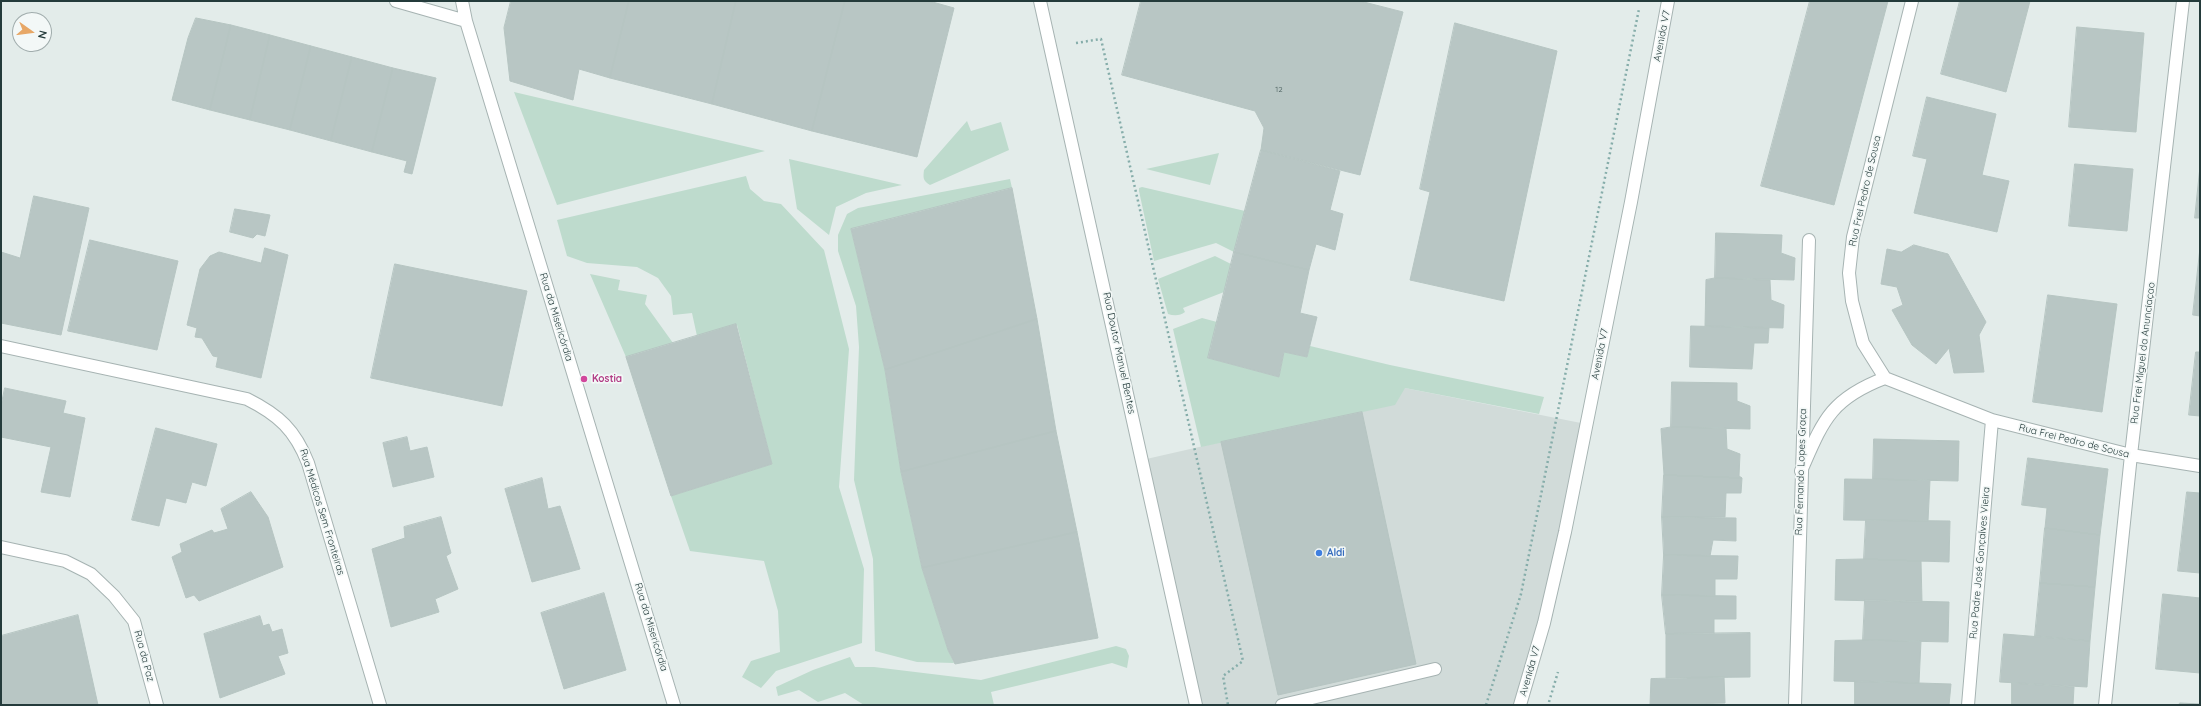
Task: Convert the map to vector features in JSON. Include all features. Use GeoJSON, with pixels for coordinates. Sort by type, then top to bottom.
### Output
{"type":"FeatureCollection","features":[{"type":"Feature","properties":{"kind":"street"},"geometry":{"type":"LineString","coordinates":[[396,1],[466,21]]}},
{"type":"Feature","properties":{"kind":"street","name":"Rua da Misericórdia"},"geometry":{"type":"LineString","coordinates":[[462,1],[466,21],[674,705]]}},
{"type":"Feature","properties":{"kind":"street","name":"Rua Doutor Manuel Bentes"},"geometry":{"type":"LineString","coordinates":[[1040,1],[1196,705]]}},
{"type":"Feature","properties":{"kind":"street","name":"Avenida V7"},"geometry":{"type":"LineString","coordinates":[[1520,705],[1544,623],[1565,532],[1668,1]]}},
{"type":"Feature","properties":{"kind":"street","name":"Rua Frei Pedro de Sousa"},"geometry":{"type":"LineString","coordinates":[[1912,1],[1853,237],[1849,273],[1852,301],[1863,343],[1885,378],[1992,420],[2131,455],[2200,466]]}},
{"type":"Feature","properties":{"kind":"street","name":"Rua Frei Miguel da Anunciaçao"},"geometry":{"type":"LineString","coordinates":[[2105,705],[2131,455],[2183,1]]}},
{"type":"Feature","properties":{"kind":"street","name":"Rua Fernando Lopes Graça"},"geometry":{"type":"LineString","coordinates":[[1795,705],[1800,471],[1809,240]]}},
{"type":"Feature","properties":{"kind":"street","name":"Rua Médicos Sem Fronteiras"},"geometry":{"type":"LineString","coordinates":[[1,346],[247,399],[268,409],[287,425],[300,443],[308,463],[380,705]]}},
{"type":"Feature","properties":{"kind":"street"},"geometry":{"type":"LineString","coordinates":[[1800,471],[1819,429],[1837,405],[1860,388],[1885,378]]}},
{"type":"Feature","properties":{"kind":"street","name":"Rua Padre José Gonçalves Vieira"},"geometry":{"type":"LineString","coordinates":[[1968,705],[1992,420]]}},
{"type":"Feature","properties":{"kind":"street","name":"Rua da Paz"},"geometry":{"type":"LineString","coordinates":[[1,547],[65,561],[92,574],[114,596],[134,621],[157,705]]}},
{"type":"Feature","properties":{"kind":"street"},"geometry":{"type":"LineString","coordinates":[[1282,705],[1435,669]]}},
{"type":"Feature","properties":{"kind":"path"},"geometry":{"type":"LineString","coordinates":[[1486,705],[1521,594],[1641,1]]}},
{"type":"Feature","properties":{"kind":"path"},"geometry":{"type":"LineString","coordinates":[[1074,38],[1077,45],[1101,39],[1243,661],[1223,676],[1228,705]]}},
{"type":"Feature","properties":{"kind":"shaded area"},"geometry":{"type":"Polygon","coordinates":[[[1405,388],[1586,424],[1520,705],[1196,705],[1142,460],[1221,442],[1405,388]]]}},
{"type":"Feature","properties":{"kind":"green space"},"geometry":{"type":"Polygon","coordinates":[[[514,92],[765,151],[557,205],[514,92]]]}},
{"type":"Feature","properties":{"kind":"green space"},"geometry":{"type":"Polygon","coordinates":[[[967,121],[971,131],[1001,122],[1009,150],[930,185],[924,179],[924,170],[967,121]]]}},
{"type":"Feature","properties":{"kind":"green space"},"geometry":{"type":"Polygon","coordinates":[[[1219,153],[1210,185],[1146,169],[1219,153]]]}},
{"type":"Feature","properties":{"kind":"green space"},"geometry":{"type":"Polygon","coordinates":[[[789,159],[902,185],[866,193],[836,207],[829,235],[797,209],[789,159]]]}},
{"type":"Feature","properties":{"kind":"green space"},"geometry":{"type":"Polygon","coordinates":[[[746,176],[750,189],[764,201],[781,204],[824,250],[849,349],[839,487],[864,569],[862,643],[776,671],[761,688],[742,677],[751,661],[780,652],[778,611],[764,561],[690,551],[671,496],[772,464],[737,325],[697,336],[692,313],[673,315],[671,296],[658,278],[637,267],[587,263],[567,256],[557,220],[746,176]]]}},
{"type":"Feature","properties":{"kind":"green space"},"geometry":{"type":"Polygon","coordinates":[[[1010,179],[1012,188],[851,229],[885,370],[901,472],[922,568],[948,650],[954,663],[917,662],[875,651],[873,559],[854,480],[859,347],[856,306],[838,251],[838,235],[847,214],[858,208],[1010,179]]]}},
{"type":"Feature","properties":{"kind":"green space"},"geometry":{"type":"Polygon","coordinates":[[[1142,187],[1245,211],[1234,252],[1216,243],[1154,261],[1139,191],[1139,188],[1142,187]]]}},
{"type":"Feature","properties":{"kind":"green space"},"geometry":{"type":"Polygon","coordinates":[[[1215,256],[1231,264],[1224,292],[1183,308],[1185,312],[1179,315],[1168,314],[1158,279],[1215,256]]]}},
{"type":"Feature","properties":{"kind":"green space"},"geometry":{"type":"Polygon","coordinates":[[[590,274],[620,280],[618,290],[647,295],[645,304],[673,343],[626,357],[590,274]]]}},
{"type":"Feature","properties":{"kind":"green space"},"geometry":{"type":"Polygon","coordinates":[[[1202,318],[1217,322],[1208,358],[1279,377],[1284,352],[1307,357],[1310,346],[1390,365],[1544,397],[1539,414],[1405,388],[1395,405],[1201,447],[1173,329],[1202,318]]]}},
{"type":"Feature","properties":{"kind":"green space"},"geometry":{"type":"Polygon","coordinates":[[[1116,646],[1126,649],[1129,656],[1127,668],[1112,663],[991,692],[994,705],[864,705],[845,693],[818,702],[799,690],[778,696],[776,687],[813,670],[850,657],[855,667],[874,667],[981,680],[1116,646]]]}},
{"type":"Feature","properties":{"kind":"building"},"geometry":{"type":"Polygon","coordinates":[[[511,1],[629,1],[610,78],[579,69],[573,100],[510,81],[504,28],[511,1]]]}},
{"type":"Feature","properties":{"kind":"building"},"geometry":{"type":"Polygon","coordinates":[[[629,1],[736,1],[712,104],[610,78],[629,1]]]}},
{"type":"Feature","properties":{"kind":"building"},"geometry":{"type":"Polygon","coordinates":[[[736,1],[845,1],[812,131],[712,104],[736,1]]]}},
{"type":"Feature","properties":{"kind":"building"},"geometry":{"type":"Polygon","coordinates":[[[845,1],[929,1],[954,8],[917,157],[812,131],[845,1]]]}},
{"type":"Feature","properties":{"kind":"building"},"geometry":{"type":"Polygon","coordinates":[[[1141,1],[1360,1],[1403,12],[1360,175],[1261,150],[1264,128],[1255,111],[1122,75],[1141,1]]]}},
{"type":"Feature","properties":{"kind":"building"},"geometry":{"type":"Polygon","coordinates":[[[1810,1],[1888,1],[1834,205],[1761,186],[1810,1]]]}},
{"type":"Feature","properties":{"kind":"building"},"geometry":{"type":"Polygon","coordinates":[[[1960,1],[2030,1],[2006,92],[1941,74],[1960,1]]]}},
{"type":"Feature","properties":{"kind":"building"},"geometry":{"type":"Polygon","coordinates":[[[196,18],[231,25],[210,110],[172,100],[188,38],[196,18]]]}},
{"type":"Feature","properties":{"kind":"building"},"geometry":{"type":"Polygon","coordinates":[[[1455,23],[1557,51],[1504,301],[1410,280],[1430,192],[1420,189],[1455,23]]]}},
{"type":"Feature","properties":{"kind":"building"},"geometry":{"type":"Polygon","coordinates":[[[231,25],[270,35],[250,120],[210,110],[231,25]]]}},
{"type":"Feature","properties":{"kind":"building"},"geometry":{"type":"Polygon","coordinates":[[[2077,27],[2144,33],[2136,132],[2069,127],[2077,27]]]}},
{"type":"Feature","properties":{"kind":"building"},"geometry":{"type":"Polygon","coordinates":[[[270,35],[311,46],[290,130],[250,120],[270,35]]]}},
{"type":"Feature","properties":{"kind":"building"},"geometry":{"type":"Polygon","coordinates":[[[311,46],[352,57],[331,141],[290,130],[311,46]]]}},
{"type":"Feature","properties":{"kind":"building"},"geometry":{"type":"Polygon","coordinates":[[[352,57],[393,68],[372,152],[331,141],[352,57]]]}},
{"type":"Feature","properties":{"kind":"building"},"geometry":{"type":"Polygon","coordinates":[[[393,68],[436,78],[412,174],[404,172],[407,161],[372,152],[393,68]]]}},
{"type":"Feature","properties":{"kind":"building"},"geometry":{"type":"Polygon","coordinates":[[[1927,97],[1996,114],[1982,175],[2009,181],[1997,232],[1914,213],[1927,159],[1913,156],[1927,97]]]}},
{"type":"Feature","properties":{"kind":"building"},"geometry":{"type":"Polygon","coordinates":[[[1261,150],[1340,171],[1330,210],[1343,214],[1335,250],[1316,244],[1309,270],[1234,252],[1261,150]]]}},
{"type":"Feature","properties":{"kind":"building"},"geometry":{"type":"Polygon","coordinates":[[[2075,164],[2133,169],[2127,231],[2069,226],[2075,164]]]}},
{"type":"Feature","properties":{"kind":"building"},"geometry":{"type":"Polygon","coordinates":[[[2200,167],[2200,218],[2195,218],[2200,167]]]}},
{"type":"Feature","properties":{"kind":"building"},"geometry":{"type":"Polygon","coordinates":[[[1012,188],[1037,319],[885,370],[851,229],[1012,188]]]}},
{"type":"Feature","properties":{"kind":"building"},"geometry":{"type":"Polygon","coordinates":[[[34,196],[89,208],[61,335],[1,323],[1,252],[20,258],[34,196]]]}},
{"type":"Feature","properties":{"kind":"building"},"geometry":{"type":"Polygon","coordinates":[[[235,209],[270,215],[265,236],[257,234],[253,238],[230,232],[235,209]]]}},
{"type":"Feature","properties":{"kind":"building"},"geometry":{"type":"Polygon","coordinates":[[[1716,233],[1782,235],[1781,253],[1795,258],[1794,280],[1715,278],[1716,233]]]}},
{"type":"Feature","properties":{"kind":"building"},"geometry":{"type":"Polygon","coordinates":[[[90,240],[178,261],[157,350],[68,331],[90,240]]]}},
{"type":"Feature","properties":{"kind":"building"},"geometry":{"type":"Polygon","coordinates":[[[1914,245],[1948,254],[1986,322],[1979,335],[1984,372],[1954,373],[1949,348],[1936,364],[1912,345],[1892,310],[1903,305],[1897,287],[1881,284],[1887,249],[1901,252],[1914,245]]]}},
{"type":"Feature","properties":{"kind":"building"},"geometry":{"type":"Polygon","coordinates":[[[265,248],[288,255],[261,378],[216,367],[218,357],[213,356],[202,338],[195,337],[197,328],[187,325],[200,269],[210,256],[219,252],[261,263],[265,248]]]}},
{"type":"Feature","properties":{"kind":"building"},"geometry":{"type":"Polygon","coordinates":[[[2200,248],[2200,316],[2193,315],[2200,248]]]}},
{"type":"Feature","properties":{"kind":"building"},"geometry":{"type":"Polygon","coordinates":[[[1234,252],[1309,270],[1300,313],[1317,317],[1307,357],[1284,352],[1279,377],[1208,358],[1234,252]]]}},
{"type":"Feature","properties":{"kind":"building"},"geometry":{"type":"Polygon","coordinates":[[[395,264],[527,291],[502,406],[371,378],[395,264]]]}},
{"type":"Feature","properties":{"kind":"building"},"geometry":{"type":"Polygon","coordinates":[[[1715,278],[1770,280],[1771,300],[1784,305],[1783,328],[1705,326],[1706,280],[1715,278]]]}},
{"type":"Feature","properties":{"kind":"building"},"geometry":{"type":"Polygon","coordinates":[[[2048,295],[2117,304],[2102,412],[2033,402],[2048,295]]]}},
{"type":"Feature","properties":{"kind":"building"},"geometry":{"type":"Polygon","coordinates":[[[1037,319],[1056,431],[901,472],[885,370],[1037,319]]]}},
{"type":"Feature","properties":{"kind":"building"},"geometry":{"type":"Polygon","coordinates":[[[736,324],[772,464],[671,496],[626,357],[736,324]]]}},
{"type":"Feature","properties":{"kind":"building"},"geometry":{"type":"Polygon","coordinates":[[[1691,326],[1769,328],[1768,343],[1754,343],[1752,369],[1690,367],[1691,326]]]}},
{"type":"Feature","properties":{"kind":"building"},"geometry":{"type":"Polygon","coordinates":[[[2196,352],[2200,352],[2200,416],[2189,415],[2196,352]]]}},
{"type":"Feature","properties":{"kind":"building"},"geometry":{"type":"Polygon","coordinates":[[[1672,382],[1737,383],[1737,401],[1750,406],[1750,429],[1671,427],[1672,382]]]}},
{"type":"Feature","properties":{"kind":"building"},"geometry":{"type":"Polygon","coordinates":[[[5,388],[66,401],[63,413],[85,418],[70,497],[41,492],[51,447],[1,437],[1,406],[5,388]]]}},
{"type":"Feature","properties":{"kind":"building","name":"Aldi"},"geometry":{"type":"Polygon","coordinates":[[[1362,412],[1416,664],[1278,695],[1221,442],[1362,412]]]}},
{"type":"Feature","properties":{"kind":"building"},"geometry":{"type":"Polygon","coordinates":[[[1671,427],[1726,428],[1727,449],[1740,454],[1739,476],[1742,478],[1664,475],[1661,429],[1671,427]]]}},
{"type":"Feature","properties":{"kind":"building"},"geometry":{"type":"Polygon","coordinates":[[[156,428],[217,444],[206,486],[192,482],[186,503],[166,498],[159,526],[132,520],[156,428]]]}},
{"type":"Feature","properties":{"kind":"building"},"geometry":{"type":"Polygon","coordinates":[[[1056,431],[1077,532],[922,568],[901,472],[1056,431]]]}},
{"type":"Feature","properties":{"kind":"building"},"geometry":{"type":"Polygon","coordinates":[[[407,437],[410,451],[427,447],[434,477],[393,487],[383,443],[407,437]]]}},
{"type":"Feature","properties":{"kind":"building"},"geometry":{"type":"Polygon","coordinates":[[[1874,439],[1959,441],[1958,481],[1873,479],[1874,439]]]}},
{"type":"Feature","properties":{"kind":"building"},"geometry":{"type":"Polygon","coordinates":[[[2028,458],[2108,469],[2100,535],[2045,528],[2047,508],[2022,505],[2028,458]]]}},
{"type":"Feature","properties":{"kind":"building"},"geometry":{"type":"Polygon","coordinates":[[[1664,475],[1742,478],[1741,493],[1726,493],[1725,517],[1662,517],[1664,475]]]}},
{"type":"Feature","properties":{"kind":"building"},"geometry":{"type":"Polygon","coordinates":[[[542,478],[548,509],[560,506],[580,569],[532,582],[505,489],[542,478]]]}},
{"type":"Feature","properties":{"kind":"building"},"geometry":{"type":"Polygon","coordinates":[[[1845,479],[1930,480],[1928,521],[1844,520],[1845,479]]]}},
{"type":"Feature","properties":{"kind":"building"},"geometry":{"type":"Polygon","coordinates":[[[251,492],[268,517],[283,567],[199,601],[194,595],[186,598],[172,557],[182,552],[180,544],[212,530],[214,533],[228,529],[221,509],[251,492]]]}},
{"type":"Feature","properties":{"kind":"building"},"geometry":{"type":"Polygon","coordinates":[[[2187,492],[2200,493],[2200,573],[2178,571],[2187,492]]]}},
{"type":"Feature","properties":{"kind":"building"},"geometry":{"type":"Polygon","coordinates":[[[441,517],[451,553],[446,556],[458,589],[435,599],[439,612],[391,627],[372,549],[405,538],[404,527],[441,517]]]}},
{"type":"Feature","properties":{"kind":"building"},"geometry":{"type":"Polygon","coordinates":[[[1662,517],[1736,518],[1736,541],[1713,540],[1710,556],[1664,555],[1662,517]]]}},
{"type":"Feature","properties":{"kind":"building"},"geometry":{"type":"Polygon","coordinates":[[[1866,520],[1950,521],[1949,562],[1864,559],[1866,520]]]}},
{"type":"Feature","properties":{"kind":"building"},"geometry":{"type":"Polygon","coordinates":[[[2045,528],[2100,535],[2095,587],[2040,583],[2045,528]]]}},
{"type":"Feature","properties":{"kind":"building"},"geometry":{"type":"Polygon","coordinates":[[[1077,532],[1098,638],[955,664],[948,650],[922,568],[1077,532]]]}},
{"type":"Feature","properties":{"kind":"building"},"geometry":{"type":"Polygon","coordinates":[[[1664,555],[1738,556],[1737,579],[1715,579],[1715,596],[1662,595],[1664,555]]]}},
{"type":"Feature","properties":{"kind":"building"},"geometry":{"type":"Polygon","coordinates":[[[1864,559],[1921,561],[1922,602],[1835,600],[1836,560],[1864,559]]]}},
{"type":"Feature","properties":{"kind":"building"},"geometry":{"type":"Polygon","coordinates":[[[2040,583],[2095,587],[2090,641],[2035,636],[2040,583]]]}},
{"type":"Feature","properties":{"kind":"building"},"geometry":{"type":"Polygon","coordinates":[[[604,593],[626,670],[564,689],[541,613],[604,593]]]}},
{"type":"Feature","properties":{"kind":"building"},"geometry":{"type":"Polygon","coordinates":[[[2163,594],[2200,598],[2200,673],[2156,669],[2163,594]]]}},
{"type":"Feature","properties":{"kind":"building"},"geometry":{"type":"Polygon","coordinates":[[[1662,595],[1736,596],[1736,619],[1714,619],[1714,634],[1666,634],[1662,595]]]}},
{"type":"Feature","properties":{"kind":"building"},"geometry":{"type":"Polygon","coordinates":[[[1865,600],[1949,602],[1948,642],[1863,640],[1865,600]]]}},
{"type":"Feature","properties":{"kind":"building"},"geometry":{"type":"Polygon","coordinates":[[[78,615],[98,705],[1,705],[1,636],[78,615]]]}},
{"type":"Feature","properties":{"kind":"building"},"geometry":{"type":"Polygon","coordinates":[[[260,616],[263,626],[269,624],[272,632],[282,629],[288,653],[278,656],[285,674],[220,698],[204,634],[260,616]]]}},
{"type":"Feature","properties":{"kind":"building"},"geometry":{"type":"Polygon","coordinates":[[[1750,633],[1750,677],[1666,678],[1666,634],[1750,633]]]}},
{"type":"Feature","properties":{"kind":"building"},"geometry":{"type":"Polygon","coordinates":[[[2004,634],[2090,641],[2087,687],[2000,682],[2004,634]]]}},
{"type":"Feature","properties":{"kind":"building"},"geometry":{"type":"Polygon","coordinates":[[[1835,641],[1921,641],[1919,683],[1834,681],[1835,641]]]}},
{"type":"Feature","properties":{"kind":"building"},"geometry":{"type":"Polygon","coordinates":[[[1724,677],[1725,703],[1650,705],[1651,679],[1724,677]]]}},
{"type":"Feature","properties":{"kind":"building"},"geometry":{"type":"Polygon","coordinates":[[[1855,681],[1951,684],[1949,705],[1855,705],[1855,681]]]}},
{"type":"Feature","properties":{"kind":"building"},"geometry":{"type":"Polygon","coordinates":[[[2012,683],[2074,687],[2073,705],[2012,705],[2012,683]]]}},
{"type":"Feature","properties":{"kind":"building"},"geometry":{"type":"Polygon","coordinates":[[[2180,703],[2200,704],[2200,705],[2179,705],[2180,703]]]}},
{"type":"Feature","properties":{"kind":"place","name":"Kostia"},"geometry":{"type":"Point","coordinates":[584,379]}},
{"type":"Feature","properties":{"kind":"place","name":"Aldi"},"geometry":{"type":"Point","coordinates":[1319,553]}}]}
